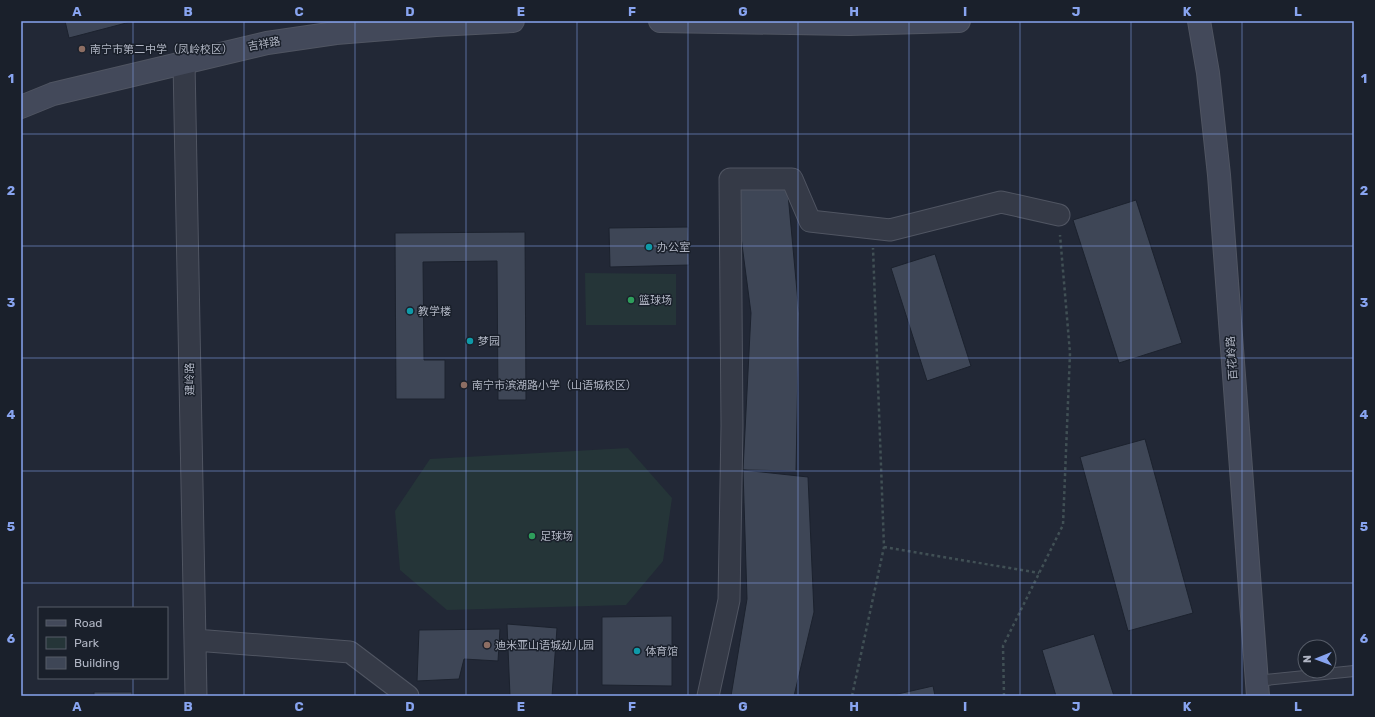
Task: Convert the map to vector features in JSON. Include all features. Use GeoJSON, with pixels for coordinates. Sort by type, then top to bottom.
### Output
{"type":"FeatureCollection","features":[{"type":"Feature","properties":{"kind":"street","name":"吉祥路"},"geometry":{"type":"LineString","coordinates":[[21,107],[53,94],[267,43],[336,33],[436,24],[513,21]]}},
{"type":"Feature","properties":{"kind":"street"},"geometry":{"type":"LineString","coordinates":[[660,21],[849,24],[959,21]]}},
{"type":"Feature","properties":{"kind":"street","name":"百花岭路"},"geometry":{"type":"LineString","coordinates":[[1199,21],[1208,73],[1219,175],[1257,688]]}},
{"type":"Feature","properties":{"kind":"street","name":"建岭路"},"geometry":{"type":"LineString","coordinates":[[184,62],[196,696]]}},
{"type":"Feature","properties":{"kind":"street"},"geometry":{"type":"LineString","coordinates":[[708,696],[729,600],[732,426],[730,179],[792,179],[810,221],[890,230],[1001,202],[1059,215]]}},
{"type":"Feature","properties":{"kind":"street"},"geometry":{"type":"LineString","coordinates":[[195,640],[350,652],[408,696]]}},
{"type":"Feature","properties":{"kind":"lane"},"geometry":{"type":"LineString","coordinates":[[1257,688],[1354,671]]}},
{"type":"Feature","properties":{"kind":"path"},"geometry":{"type":"LineString","coordinates":[[1004,696],[1003,646],[1063,525],[1070,353],[1059,215]]}},
{"type":"Feature","properties":{"kind":"path"},"geometry":{"type":"LineString","coordinates":[[852,696],[884,547],[872,228]]}},
{"type":"Feature","properties":{"kind":"path"},"geometry":{"type":"LineString","coordinates":[[884,547],[1039,573]]}},
{"type":"Feature","properties":{"kind":"green space","name":"篮球场"},"geometry":{"type":"Polygon","coordinates":[[[585,273],[676,274],[676,325],[586,325],[585,273]]]}},
{"type":"Feature","properties":{"kind":"green space","name":"足球场"},"geometry":{"type":"Polygon","coordinates":[[[628,448],[672,498],[663,561],[626,605],[447,610],[400,570],[395,511],[430,459],[628,448]]]}},
{"type":"Feature","properties":{"kind":"building"},"geometry":{"type":"Polygon","coordinates":[[[65,21],[134,21],[69,38],[65,21]]]}},
{"type":"Feature","properties":{"kind":"building"},"geometry":{"type":"Polygon","coordinates":[[[787,183],[799,313],[796,471],[743,470],[751,313],[734,184],[787,183]]]}},
{"type":"Feature","properties":{"kind":"building"},"geometry":{"type":"Polygon","coordinates":[[[1136,200],[1182,343],[1119,363],[1073,220],[1136,200]]]}},
{"type":"Feature","properties":{"kind":"building","name":"办公室"},"geometry":{"type":"Polygon","coordinates":[[[688,227],[689,265],[610,267],[609,228],[688,227]]]}},
{"type":"Feature","properties":{"kind":"building","name":"教学楼"},"geometry":{"type":"Polygon","coordinates":[[[525,232],[526,400],[498,400],[497,261],[423,262],[424,360],[445,360],[445,399],[396,399],[395,233],[525,232]]]}},
{"type":"Feature","properties":{"kind":"building"},"geometry":{"type":"Polygon","coordinates":[[[935,254],[971,366],[927,381],[891,268],[935,254]]]}},
{"type":"Feature","properties":{"kind":"building"},"geometry":{"type":"Polygon","coordinates":[[[1145,439],[1193,613],[1128,631],[1080,457],[1145,439]]]}},
{"type":"Feature","properties":{"kind":"building"},"geometry":{"type":"Polygon","coordinates":[[[743,470],[808,477],[814,612],[794,696],[731,696],[747,599],[743,470]]]}},
{"type":"Feature","properties":{"kind":"building","name":"体育馆"},"geometry":{"type":"Polygon","coordinates":[[[672,616],[672,686],[602,685],[602,617],[672,616]]]}},
{"type":"Feature","properties":{"kind":"building"},"geometry":{"type":"Polygon","coordinates":[[[507,624],[557,628],[552,696],[510,696],[507,624]]]}},
{"type":"Feature","properties":{"kind":"building"},"geometry":{"type":"Polygon","coordinates":[[[500,629],[498,661],[464,659],[459,679],[417,681],[419,630],[500,629]]]}},
{"type":"Feature","properties":{"kind":"building"},"geometry":{"type":"Polygon","coordinates":[[[1094,634],[1114,696],[1056,696],[1042,650],[1094,634]]]}},
{"type":"Feature","properties":{"kind":"building"},"geometry":{"type":"Polygon","coordinates":[[[933,686],[935,696],[889,696],[933,686]]]}},
{"type":"Feature","properties":{"kind":"building"},"geometry":{"type":"Polygon","coordinates":[[[94,692],[132,692],[132,696],[94,696],[94,692]]]}},
{"type":"Feature","properties":{"kind":"place","name":"南宁市第二中学（凤岭校区）"},"geometry":{"type":"Point","coordinates":[82,49]}},
{"type":"Feature","properties":{"kind":"place","name":"办公室"},"geometry":{"type":"Point","coordinates":[649,247]}},
{"type":"Feature","properties":{"kind":"place","name":"篮球场"},"geometry":{"type":"Point","coordinates":[631,300]}},
{"type":"Feature","properties":{"kind":"place","name":"教学楼"},"geometry":{"type":"Point","coordinates":[410,311]}},
{"type":"Feature","properties":{"kind":"place","name":"梦园"},"geometry":{"type":"Point","coordinates":[470,341]}},
{"type":"Feature","properties":{"kind":"place","name":"南宁市滨湖路小学（山语城校区）"},"geometry":{"type":"Point","coordinates":[464,385]}},
{"type":"Feature","properties":{"kind":"place","name":"足球场"},"geometry":{"type":"Point","coordinates":[532,536]}},
{"type":"Feature","properties":{"kind":"place","name":"迪米亚山语城幼儿园"},"geometry":{"type":"Point","coordinates":[487,645]}},
{"type":"Feature","properties":{"kind":"place","name":"体育馆"},"geometry":{"type":"Point","coordinates":[637,651]}}]}
